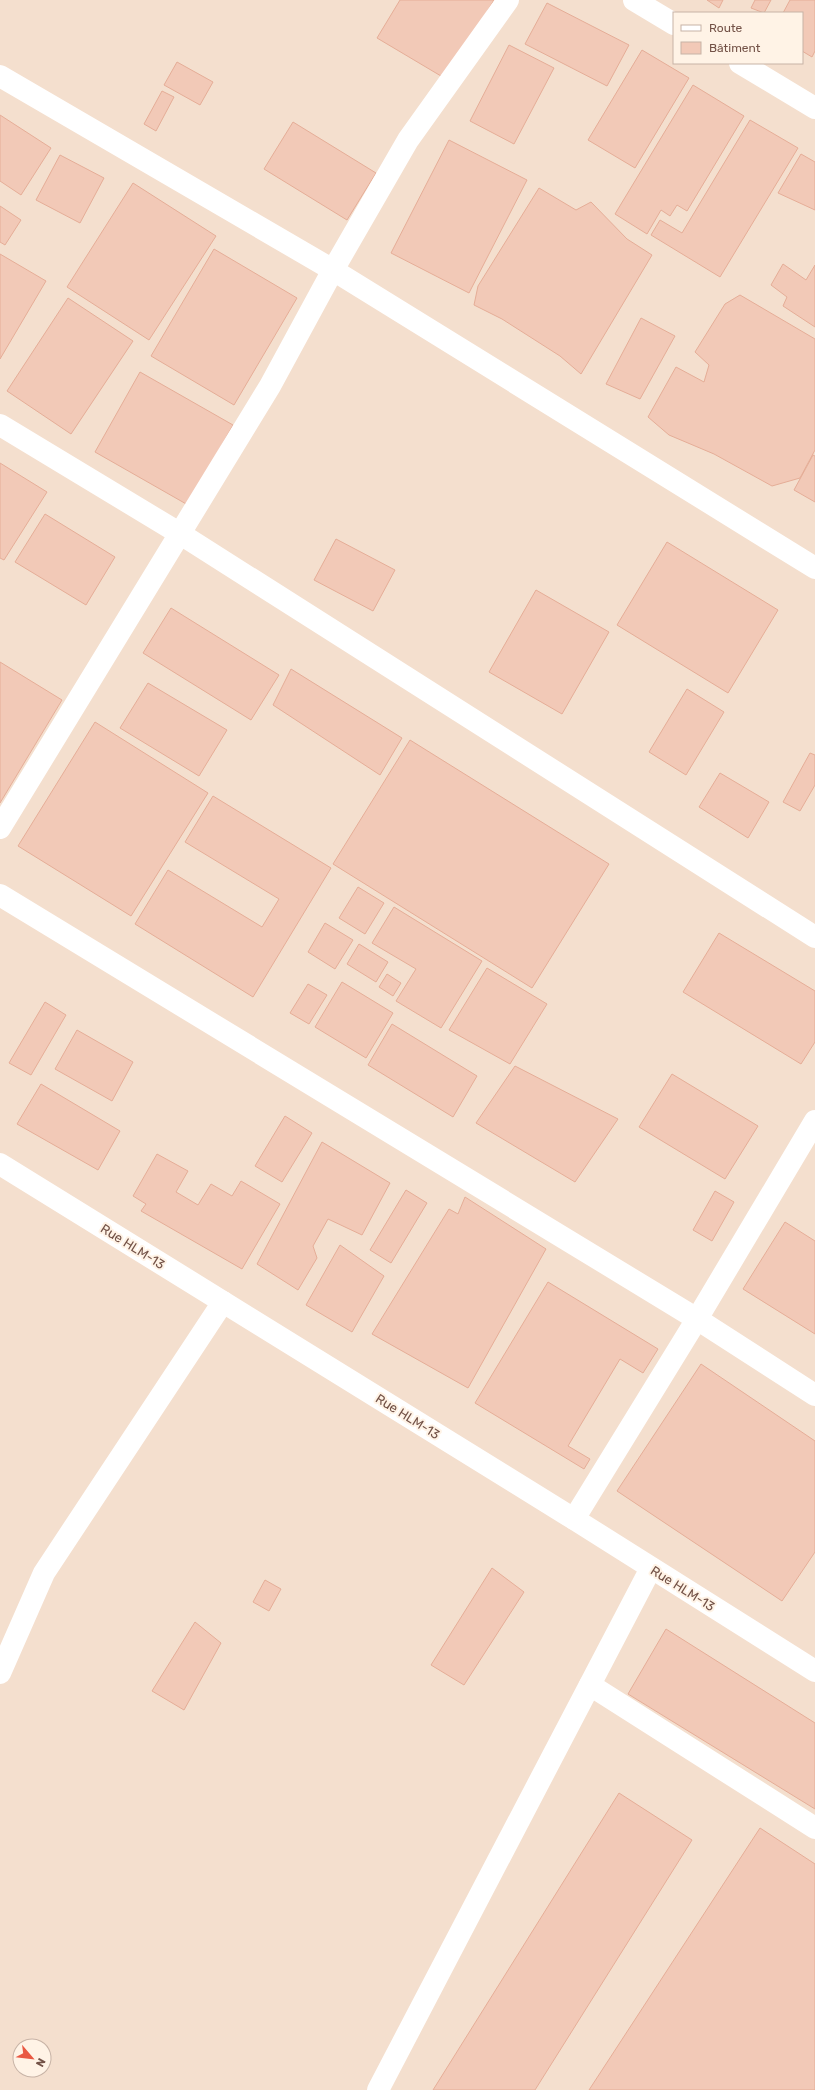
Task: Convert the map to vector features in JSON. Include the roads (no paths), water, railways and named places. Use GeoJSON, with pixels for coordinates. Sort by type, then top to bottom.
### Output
{"type":"FeatureCollection","features":[{"type":"Feature","properties":{"kind":"street"},"geometry":{"type":"LineString","coordinates":[[0,828],[270,386],[333,270],[408,140],[508,0]]}},
{"type":"Feature","properties":{"kind":"street"},"geometry":{"type":"LineString","coordinates":[[634,0],[673,23]]}},
{"type":"Feature","properties":{"kind":"street"},"geometry":{"type":"LineString","coordinates":[[742,64],[815,108]]}},
{"type":"Feature","properties":{"kind":"street"},"geometry":{"type":"LineString","coordinates":[[0,76],[333,270],[815,568]]}},
{"type":"Feature","properties":{"kind":"street"},"geometry":{"type":"LineString","coordinates":[[0,425],[179,534],[815,937]]}},
{"type":"Feature","properties":{"kind":"street"},"geometry":{"type":"LineString","coordinates":[[0,895],[697,1320],[815,1395]]}},
{"type":"Feature","properties":{"kind":"street"},"geometry":{"type":"LineString","coordinates":[[574,1519],[697,1320],[815,1121]]}},
{"type":"Feature","properties":{"kind":"street","name":"Rue HLM-13"},"geometry":{"type":"LineString","coordinates":[[0,1164],[574,1519],[815,1671]]}},
{"type":"Feature","properties":{"kind":"street"},"geometry":{"type":"LineString","coordinates":[[0,1673],[44,1573],[224,1302]]}},
{"type":"Feature","properties":{"kind":"street"},"geometry":{"type":"LineString","coordinates":[[378,2090],[651,1568]]}},
{"type":"Feature","properties":{"kind":"street"},"geometry":{"type":"LineString","coordinates":[[590,1685],[815,1828]]}}]}
